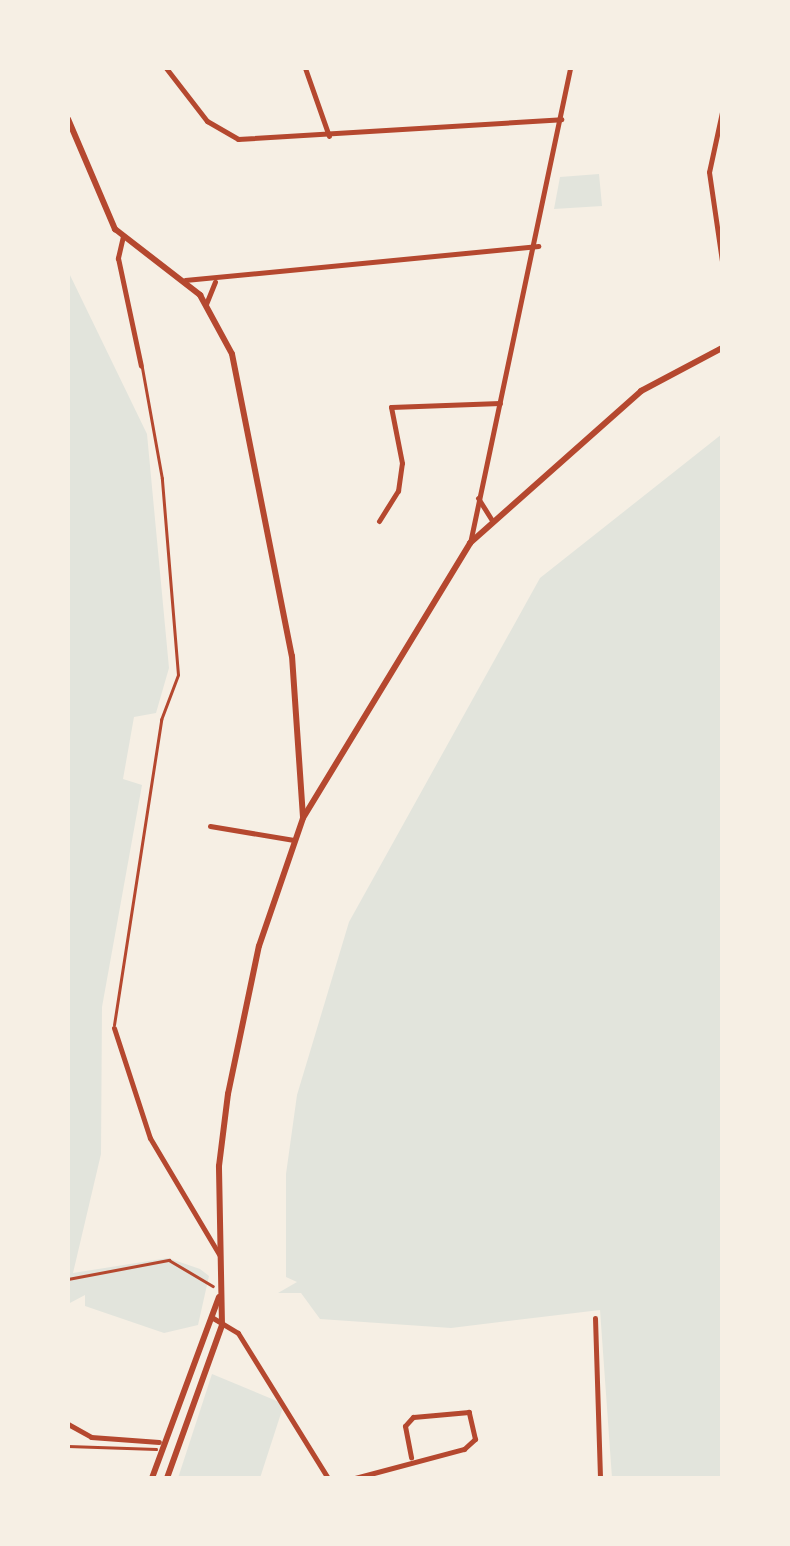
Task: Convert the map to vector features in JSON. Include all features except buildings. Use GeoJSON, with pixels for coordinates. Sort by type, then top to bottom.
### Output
{"type":"FeatureCollection","features":[{"type":"Feature","properties":{"kind":"street"},"geometry":{"type":"LineString","coordinates":[[166,68],[228,136],[329,136],[562,119]]}},
{"type":"Feature","properties":{"kind":"street"},"geometry":{"type":"LineString","coordinates":[[305,68],[329,136]]}},
{"type":"Feature","properties":{"kind":"street"},"geometry":{"type":"LineString","coordinates":[[470,543],[478,490],[538,246],[570,68]]}},
{"type":"Feature","properties":{"kind":"street"},"geometry":{"type":"LineString","coordinates":[[722,112],[709,172],[722,262]]}},
{"type":"Feature","properties":{"kind":"street"},"geometry":{"type":"LineString","coordinates":[[68,118],[123,236],[185,280],[206,304],[232,354],[270,528],[292,656],[304,818]]}},
{"type":"Feature","properties":{"kind":"street"},"geometry":{"type":"LineString","coordinates":[[68,147],[80,140]]}},
{"type":"Feature","properties":{"kind":"street"},"geometry":{"type":"LineString","coordinates":[[123,236],[118,258],[142,366]]}},
{"type":"Feature","properties":{"kind":"street"},"geometry":{"type":"LineString","coordinates":[[185,280],[215,282],[538,246]]}},
{"type":"Feature","properties":{"kind":"street"},"geometry":{"type":"LineString","coordinates":[[206,304],[215,282]]}},
{"type":"Feature","properties":{"kind":"street"},"geometry":{"type":"LineString","coordinates":[[167,1478],[222,1321],[220,1256],[228,1094],[294,840],[304,818],[470,543],[642,391],[722,348]]}},
{"type":"Feature","properties":{"kind":"street"},"geometry":{"type":"LineString","coordinates":[[379,521],[398,491],[402,463],[391,406],[500,403]]}},
{"type":"Feature","properties":{"kind":"street"},"geometry":{"type":"LineString","coordinates":[[478,490],[492,520]]}},
{"type":"Feature","properties":{"kind":"street"},"geometry":{"type":"LineString","coordinates":[[210,826],[294,840]]}},
{"type":"Feature","properties":{"kind":"street"},"geometry":{"type":"LineString","coordinates":[[114,1028],[150,1138],[220,1256]]}},
{"type":"Feature","properties":{"kind":"street"},"geometry":{"type":"LineString","coordinates":[[152,1475],[158,1446],[220,1296]]}},
{"type":"Feature","properties":{"kind":"street"},"geometry":{"type":"LineString","coordinates":[[212,1318],[222,1321],[298,1420],[328,1478]]}},
{"type":"Feature","properties":{"kind":"street"},"geometry":{"type":"LineString","coordinates":[[595,1318],[600,1478]]}},
{"type":"Feature","properties":{"kind":"street"},"geometry":{"type":"LineString","coordinates":[[355,1478],[411,1457],[464,1449],[475,1439],[469,1412],[414,1417],[406,1426],[411,1457]]}},
{"type":"Feature","properties":{"kind":"street"},"geometry":{"type":"LineString","coordinates":[[68,1424],[91,1437],[158,1446]]}},
{"type":"Feature","properties":{"kind":"lane"},"geometry":{"type":"LineString","coordinates":[[114,1028],[161,720],[178,676],[162,479],[142,366]]}},
{"type":"Feature","properties":{"kind":"lane"},"geometry":{"type":"LineString","coordinates":[[68,1446],[158,1446]]}},
{"type":"Feature","properties":{"kind":"path"},"geometry":{"type":"LineString","coordinates":[[68,1278],[169,1260],[199,1270],[220,1296]]}},
{"type":"Feature","properties":{"kind":"shaded area"},"geometry":{"type":"Polygon","coordinates":[[[599,174],[602,206],[554,209],[560,177],[599,174]]]}},
{"type":"Feature","properties":{"kind":"shaded area"},"geometry":{"type":"Polygon","coordinates":[[[68,271],[147,434],[169,668],[156,713],[134,717],[123,779],[142,785],[102,1007],[101,1154],[73,1273],[168,1258],[200,1269],[209,1276],[198,1325],[164,1333],[85,1306],[85,1295],[68,1304],[68,271]]]}},
{"type":"Feature","properties":{"kind":"shaded area"},"geometry":{"type":"Polygon","coordinates":[[[722,434],[722,1478],[612,1478],[600,1310],[451,1328],[320,1319],[301,1293],[278,1293],[297,1282],[286,1277],[286,1174],[297,1095],[349,922],[540,578],[722,434]]]}},
{"type":"Feature","properties":{"kind":"shaded area"},"geometry":{"type":"Polygon","coordinates":[[[212,1374],[284,1404],[260,1478],[178,1478],[212,1374]]]}}]}
